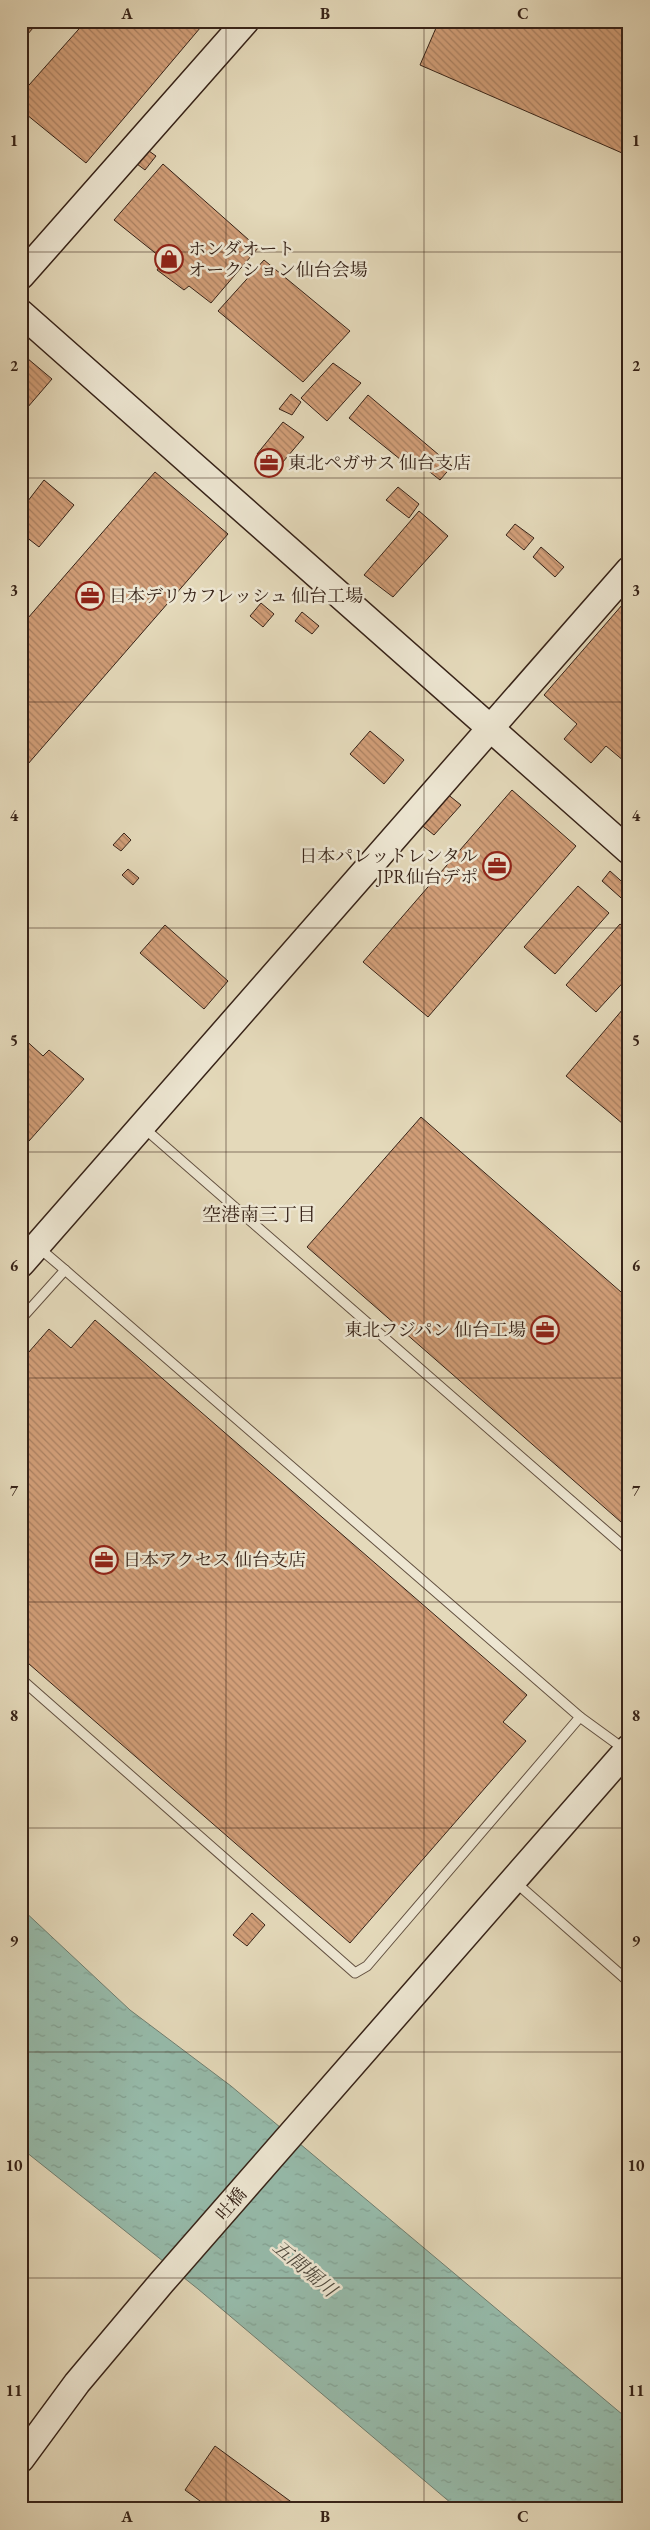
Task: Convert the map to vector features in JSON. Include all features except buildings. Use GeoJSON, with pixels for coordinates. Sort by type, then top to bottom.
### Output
{"type":"FeatureCollection","features":[{"type":"Feature","properties":{"kind":"street"},"geometry":{"type":"LineString","coordinates":[[21,276],[246,21]]}},
{"type":"Feature","properties":{"kind":"street"},"geometry":{"type":"LineString","coordinates":[[21,313],[629,851]]}},
{"type":"Feature","properties":{"kind":"street"},"geometry":{"type":"LineString","coordinates":[[29,1255],[629,570]]}},
{"type":"Feature","properties":{"kind":"street","name":"吐橋"},"geometry":{"type":"LineString","coordinates":[[21,2459],[77,2383],[162,2282],[627,1749]]}},
{"type":"Feature","properties":{"kind":"lane"},"geometry":{"type":"LineString","coordinates":[[142,1126],[629,1551]]}},
{"type":"Feature","properties":{"kind":"lane"},"geometry":{"type":"LineString","coordinates":[[29,1255],[64,1270],[580,1717],[627,1749]]}},
{"type":"Feature","properties":{"kind":"lane"},"geometry":{"type":"LineString","coordinates":[[21,1319],[64,1270]]}},
{"type":"Feature","properties":{"kind":"lane"},"geometry":{"type":"LineString","coordinates":[[21,1679],[355,1973],[367,1966],[580,1717]]}},
{"type":"Feature","properties":{"kind":"lane"},"geometry":{"type":"LineString","coordinates":[[513,1880],[629,1982]]}},
{"type":"Feature","properties":{"kind":"water","name":"五間堀川"},"geometry":{"type":"Polygon","coordinates":[[[21,1908],[130,2010],[231,2086],[629,2420],[629,2509],[458,2509],[198,2289],[21,2148],[21,1908]]]}},
{"type":"Feature","properties":{"kind":"place","name":"ホンダオート オークション仙台会場"},"geometry":{"type":"Point","coordinates":[169,259]}},
{"type":"Feature","properties":{"kind":"place","name":"東北ペガサス 仙台支店"},"geometry":{"type":"Point","coordinates":[269,463]}},
{"type":"Feature","properties":{"kind":"place","name":"日本デリカフレッシュ 仙台工場"},"geometry":{"type":"Point","coordinates":[90,596]}},
{"type":"Feature","properties":{"kind":"place","name":"日本パレットレンタル JPR仙台デポ"},"geometry":{"type":"Point","coordinates":[497,866]}},
{"type":"Feature","properties":{"kind":"place","name":"東北フジパン 仙台工場"},"geometry":{"type":"Point","coordinates":[545,1330]}},
{"type":"Feature","properties":{"kind":"place","name":"日本アクセス 仙台支店"},"geometry":{"type":"Point","coordinates":[104,1560]}},
{"type":"Feature","properties":{"kind":"district","name":"空港南三丁目"},"geometry":{"type":"Point","coordinates":[259,1214]}}]}
